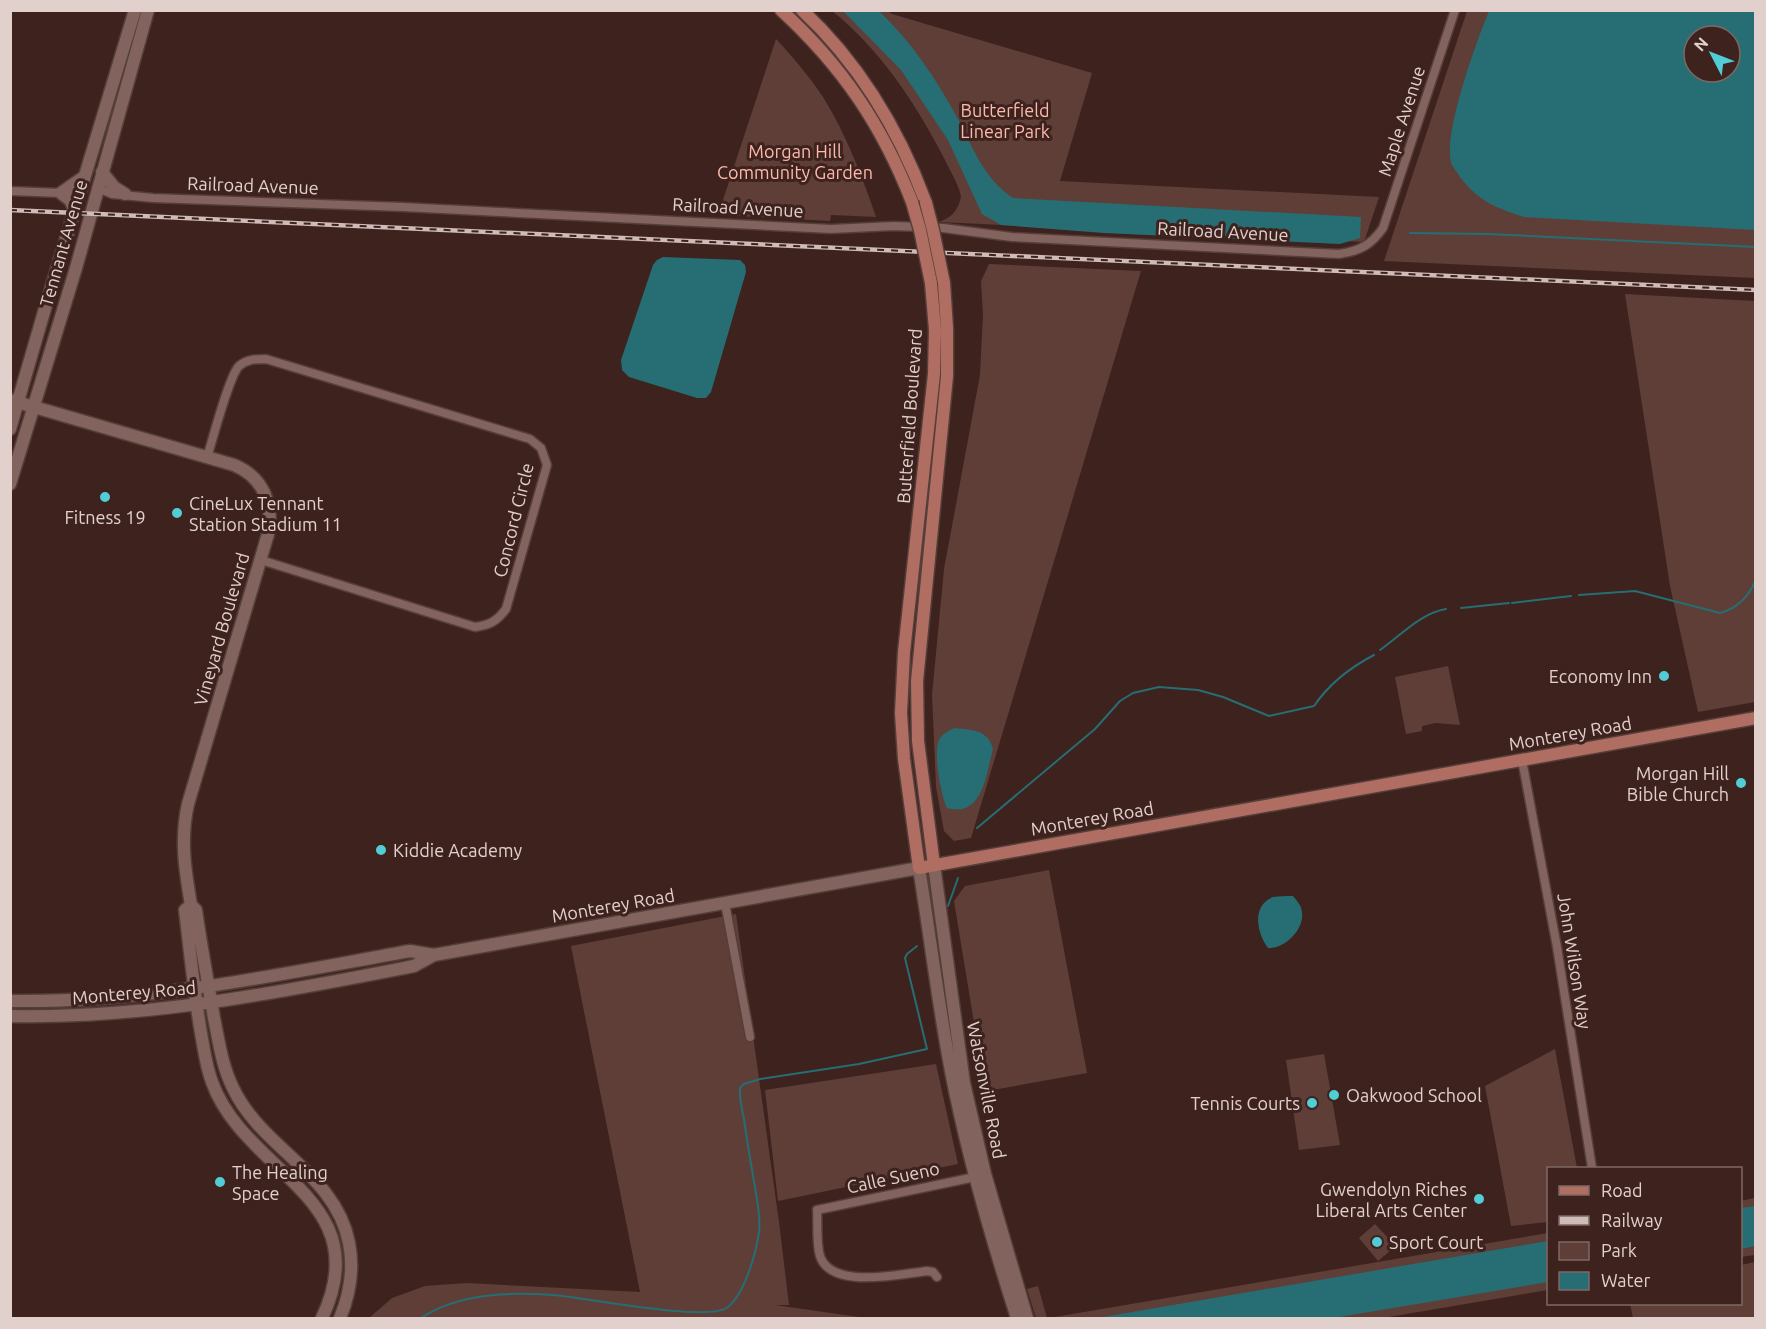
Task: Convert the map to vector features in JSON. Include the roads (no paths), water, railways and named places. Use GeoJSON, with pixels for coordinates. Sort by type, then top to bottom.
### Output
{"type":"FeatureCollection","features":[{"type":"Feature","properties":{"kind":"main road","name":"Tennant Avenue"},"geometry":{"type":"LineString","coordinates":[[10,484],[98,188],[131,47],[135,10]]}},
{"type":"Feature","properties":{"kind":"main road","name":"Tennant Avenue"},"geometry":{"type":"LineString","coordinates":[[10,429],[15,401],[84,177],[131,47],[148,10]]}},
{"type":"Feature","properties":{"kind":"main road","name":"Butterfield Boulevard"},"geometry":{"type":"LineString","coordinates":[[781,10],[819,48],[858,95],[889,147],[912,202],[937,283],[947,328],[947,376],[917,681],[918,741],[934,865]]}},
{"type":"Feature","properties":{"kind":"main road","name":"Butterfield Boulevard"},"geometry":{"type":"LineString","coordinates":[[802,10],[849,60],[869,88],[901,142],[926,203],[935,239],[937,283],[934,374],[904,652],[901,713],[904,759],[919,868]]}},
{"type":"Feature","properties":{"kind":"main road"},"geometry":{"type":"LineString","coordinates":[[91,157],[96,168],[93,183],[98,188]]}},
{"type":"Feature","properties":{"kind":"main road"},"geometry":{"type":"LineString","coordinates":[[102,172],[114,188],[125,194]]}},
{"type":"Feature","properties":{"kind":"main road"},"geometry":{"type":"LineString","coordinates":[[75,210],[70,200],[61,193],[84,177]]}},
{"type":"Feature","properties":{"kind":"main road"},"geometry":{"type":"LineString","coordinates":[[64,247],[70,253],[68,265],[76,268]]}},
{"type":"Feature","properties":{"kind":"main road"},"geometry":{"type":"LineString","coordinates":[[58,266],[65,271],[63,285],[68,292]]}},
{"type":"Feature","properties":{"kind":"main road","name":"Vineyard Boulevard"},"geometry":{"type":"LineString","coordinates":[[15,401],[234,465],[255,478],[266,495],[271,511],[271,522],[185,817],[183,855],[191,905],[196,910],[208,987],[225,1070],[235,1094],[257,1124],[324,1190],[341,1217],[347,1234],[352,1271],[348,1297],[340,1318]]}},
{"type":"Feature","properties":{"kind":"main road","name":"Monterey Road"},"geometry":{"type":"LineString","coordinates":[[10,1016],[78,1016],[211,1002],[414,966],[434,955],[1755,718]]}},
{"type":"Feature","properties":{"kind":"main road","name":"Watsonville Road"},"geometry":{"type":"LineString","coordinates":[[934,865],[964,1083],[985,1174],[1027,1318]]}},
{"type":"Feature","properties":{"kind":"main road","name":"Watsonville Road"},"geometry":{"type":"LineString","coordinates":[[919,868],[949,1062],[975,1177],[1017,1318]]}},
{"type":"Feature","properties":{"kind":"main road","name":"Vineyard Boulevard"},"geometry":{"type":"LineString","coordinates":[[191,905],[185,910],[207,1067],[228,1113],[245,1135],[315,1204],[327,1225],[336,1264],[332,1290],[322,1318]]}},
{"type":"Feature","properties":{"kind":"main road","name":"Monterey Road"},"geometry":{"type":"LineString","coordinates":[[10,1001],[81,1000],[195,990],[410,951],[434,955]]}},
{"type":"Feature","properties":{"kind":"street","name":"Maple Avenue"},"geometry":{"type":"LineString","coordinates":[[1374,240],[1383,228],[1389,212],[1455,10]]}},
{"type":"Feature","properties":{"kind":"street","name":"Railroad Avenue"},"geometry":{"type":"LineString","coordinates":[[98,188],[112,194],[153,198],[414,207],[831,229],[894,226],[943,228],[1012,237],[1339,254],[1358,252],[1374,240]]}},
{"type":"Feature","properties":{"kind":"street"},"geometry":{"type":"LineString","coordinates":[[10,191],[61,193]]}},
{"type":"Feature","properties":{"kind":"street","name":"Concord Circle"},"geometry":{"type":"LineString","coordinates":[[207,457],[232,377],[240,365],[252,359],[266,359],[530,439],[544,454],[548,465],[507,609],[500,619],[489,625],[475,627],[261,560]]}},
{"type":"Feature","properties":{"kind":"street","name":"John Wilson Way"},"geometry":{"type":"LineString","coordinates":[[1522,760],[1557,948],[1592,1167]]}},
{"type":"Feature","properties":{"kind":"street"},"geometry":{"type":"LineString","coordinates":[[725,903],[750,1037]]}},
{"type":"Feature","properties":{"kind":"street","name":"Calle Sueno"},"geometry":{"type":"LineString","coordinates":[[937,1277],[933,1272],[927,1271],[865,1277],[838,1273],[826,1268],[820,1255],[817,1210],[975,1177]]}},
{"type":"Feature","properties":{"kind":"water"},"geometry":{"type":"Polygon","coordinates":[[[843,11],[879,11],[891,23],[913,48],[932,76],[987,172],[994,182],[1013,198],[1361,217],[1360,238],[1340,244],[1104,233],[1001,225],[982,214],[948,140],[901,70],[843,11]]]}},
{"type":"Feature","properties":{"kind":"water"},"geometry":{"type":"Polygon","coordinates":[[[1489,11],[1755,11],[1755,230],[1524,217],[1496,207],[1474,192],[1452,165],[1451,134],[1469,65],[1489,11]]]}},
{"type":"Feature","properties":{"kind":"water"},"geometry":{"type":"Polygon","coordinates":[[[663,257],[740,260],[745,265],[746,272],[711,392],[706,398],[697,398],[629,377],[622,370],[621,360],[653,265],[663,257]]]}},
{"type":"Feature","properties":{"kind":"water"},"geometry":{"type":"Polygon","coordinates":[[[954,728],[983,734],[991,742],[993,749],[981,792],[968,807],[959,809],[947,808],[937,764],[939,740],[943,734],[954,728]]]}},
{"type":"Feature","properties":{"kind":"water"},"geometry":{"type":"Polygon","coordinates":[[[1293,896],[1302,910],[1300,926],[1286,942],[1268,948],[1259,928],[1261,906],[1273,897],[1293,896]]]}},
{"type":"Feature","properties":{"kind":"water"},"geometry":{"type":"Polygon","coordinates":[[[1755,1206],[1755,1246],[1742,1249],[1742,1208],[1755,1206]]]}},
{"type":"Feature","properties":{"kind":"water"},"geometry":{"type":"Polygon","coordinates":[[[1547,1241],[1547,1282],[1333,1318],[1097,1318],[1547,1241]]]}},
{"type":"Feature","properties":{"kind":"waterway"},"geometry":{"type":"LineString","coordinates":[[1410,233],[1488,234],[1756,247]]}},
{"type":"Feature","properties":{"kind":"waterway"},"geometry":{"type":"LineString","coordinates":[[1579,595],[1635,591],[1720,613],[1742,601],[1756,580]]}},
{"type":"Feature","properties":{"kind":"waterway"},"geometry":{"type":"LineString","coordinates":[[1512,603],[1571,596]]}},
{"type":"Feature","properties":{"kind":"waterway"},"geometry":{"type":"LineString","coordinates":[[1461,608],[1509,603]]}},
{"type":"Feature","properties":{"kind":"waterway"},"geometry":{"type":"LineString","coordinates":[[1380,650],[1419,620],[1446,609]]}},
{"type":"Feature","properties":{"kind":"waterway"},"geometry":{"type":"LineString","coordinates":[[977,828],[1095,729],[1120,701],[1133,693],[1159,687],[1198,690],[1223,697],[1269,716],[1314,706],[1326,690],[1341,677],[1374,655]]}},
{"type":"Feature","properties":{"kind":"waterway"},"geometry":{"type":"LineString","coordinates":[[948,906],[958,878]]}},
{"type":"Feature","properties":{"kind":"waterway"},"geometry":{"type":"LineString","coordinates":[[421,1318],[451,1303],[502,1294],[553,1295],[672,1311],[716,1311],[728,1307],[740,1292],[749,1272],[758,1241],[759,1226],[740,1088],[744,1084],[760,1079],[859,1064],[927,1049],[905,958],[917,946]]}},
{"type":"Feature","properties":{"kind":"railway"},"geometry":{"type":"LineString","coordinates":[[10,210],[1756,290]]}},
{"type":"Feature","properties":{"kind":"place","name":"Fitness 19"},"geometry":{"type":"Point","coordinates":[105,497]}},
{"type":"Feature","properties":{"kind":"place","name":"CineLux Tennant Station Stadium 11"},"geometry":{"type":"Point","coordinates":[177,513]}},
{"type":"Feature","properties":{"kind":"place","name":"Economy Inn"},"geometry":{"type":"Point","coordinates":[1664,676]}},
{"type":"Feature","properties":{"kind":"place","name":"Morgan Hill Bible Church"},"geometry":{"type":"Point","coordinates":[1741,783]}},
{"type":"Feature","properties":{"kind":"place","name":"Kiddie Academy"},"geometry":{"type":"Point","coordinates":[381,850]}},
{"type":"Feature","properties":{"kind":"place","name":"Oakwood School"},"geometry":{"type":"Point","coordinates":[1334,1095]}},
{"type":"Feature","properties":{"kind":"place","name":"Tennis Courts"},"geometry":{"type":"Point","coordinates":[1312,1103]}},
{"type":"Feature","properties":{"kind":"place","name":"The Healing Space"},"geometry":{"type":"Point","coordinates":[220,1182]}},
{"type":"Feature","properties":{"kind":"place","name":"Gwendolyn Riches Liberal Arts Center"},"geometry":{"type":"Point","coordinates":[1479,1199]}},
{"type":"Feature","properties":{"kind":"place","name":"Sport Court"},"geometry":{"type":"Point","coordinates":[1377,1242]}},
{"type":"Feature","properties":{"kind":"park label","name":"Butterfield Linear Park"},"geometry":{"type":"Point","coordinates":[1005,120]}},
{"type":"Feature","properties":{"kind":"park label","name":"Morgan Hill Community Garden"},"geometry":{"type":"Point","coordinates":[795,161]}}]}
